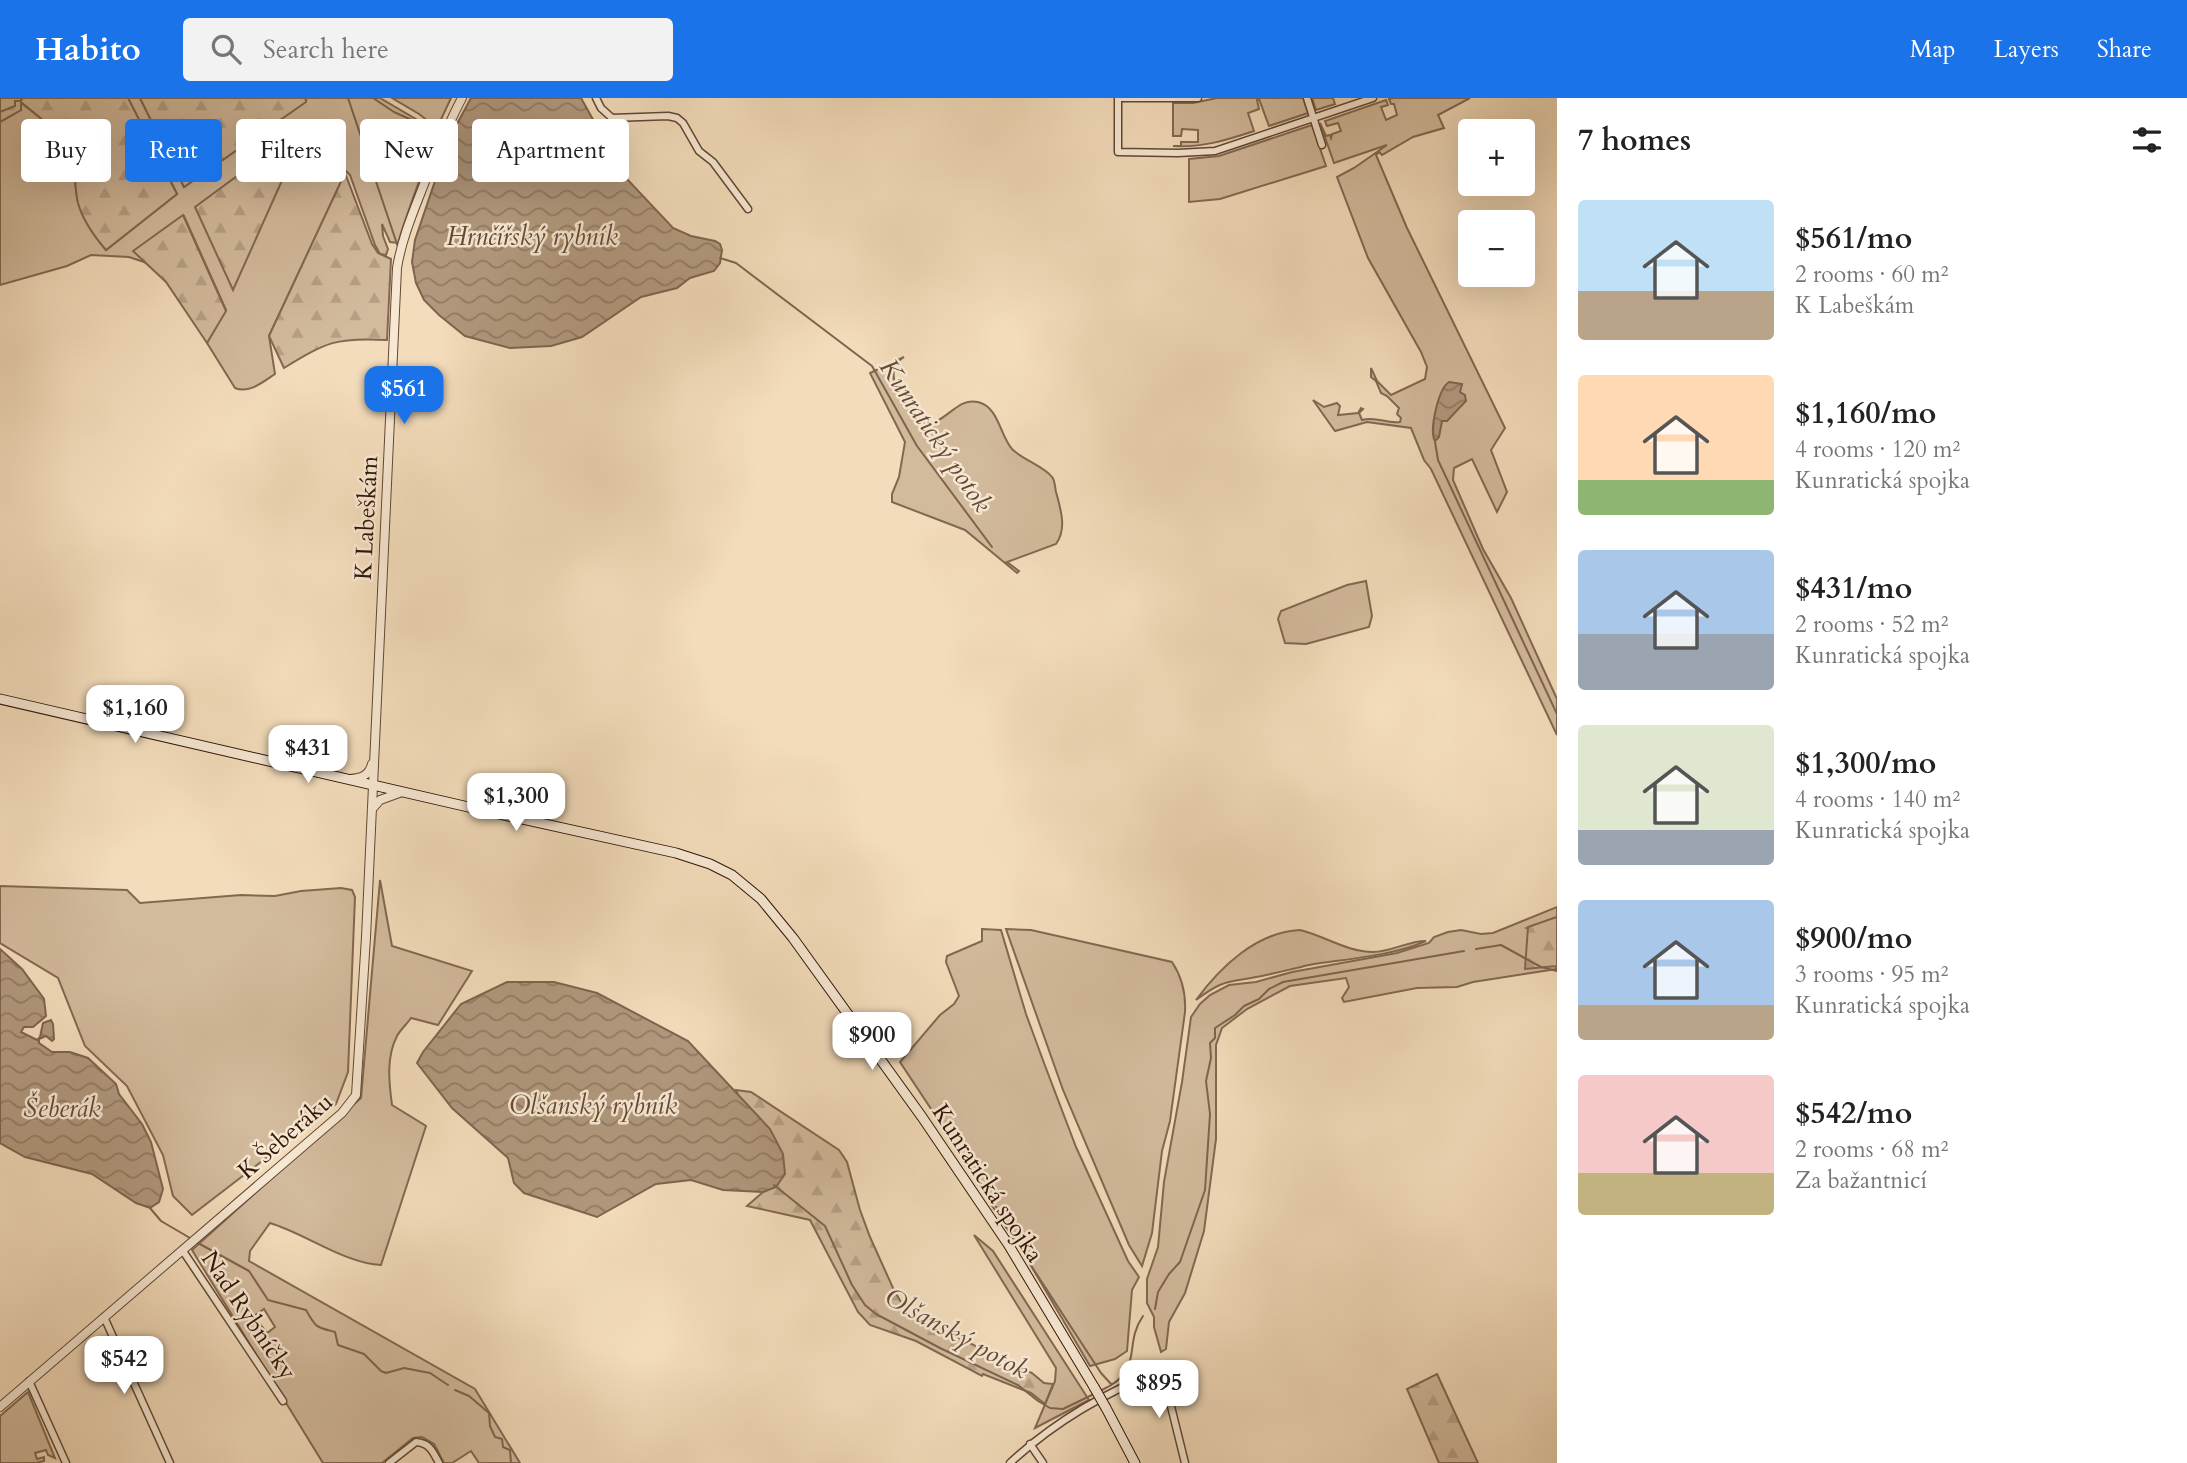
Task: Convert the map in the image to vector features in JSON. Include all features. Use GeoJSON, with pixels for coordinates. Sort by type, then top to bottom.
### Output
{"type":"FeatureCollection","features":[{"type":"Feature","properties":{"kind":"main road","name":"Kunratická spojka"},"geometry":{"type":"LineString","coordinates":[[0,699],[676,853],[721,868],[761,899],[793,938],[922,1117],[1007,1244],[1094,1387],[1135,1463]]}},
{"type":"Feature","properties":{"kind":"street","name":"K Labeškám"},"geometry":{"type":"LineString","coordinates":[[373,784],[397,268],[416,204],[462,98]]}},
{"type":"Feature","properties":{"kind":"street"},"geometry":{"type":"LineString","coordinates":[[596,98],[601,108],[612,118],[677,118],[683,123],[699,151],[713,162],[748,209]]}},
{"type":"Feature","properties":{"kind":"street"},"geometry":{"type":"LineString","coordinates":[[1198,98],[1118,98],[1118,152],[1215,151],[1373,98]]}},
{"type":"Feature","properties":{"kind":"street"},"geometry":{"type":"LineString","coordinates":[[1307,98],[1322,145]]}},
{"type":"Feature","properties":{"kind":"street"},"geometry":{"type":"LineString","coordinates":[[347,780],[363,777],[371,770],[374,758]]}},
{"type":"Feature","properties":{"kind":"street","name":"K Šeberáku"},"geometry":{"type":"LineString","coordinates":[[0,1407],[342,1113],[356,1095],[373,784]]}},
{"type":"Feature","properties":{"kind":"street"},"geometry":{"type":"LineString","coordinates":[[372,809],[380,800],[402,792]]}},
{"type":"Feature","properties":{"kind":"street","name":"Nad Rybníčky"},"geometry":{"type":"LineString","coordinates":[[190,1245],[283,1401]]}},
{"type":"Feature","properties":{"kind":"street"},"geometry":{"type":"LineString","coordinates":[[104,1317],[170,1463]]}},
{"type":"Feature","properties":{"kind":"street"},"geometry":{"type":"LineString","coordinates":[[1010,1463],[1030,1444],[1072,1414],[1162,1370],[1185,1463]]}},
{"type":"Feature","properties":{"kind":"street"},"geometry":{"type":"LineString","coordinates":[[29,1381],[66,1463]]}},
{"type":"Feature","properties":{"kind":"street"},"geometry":{"type":"LineString","coordinates":[[389,1463],[416,1442],[425,1443],[432,1449],[439,1463]]}},
{"type":"Feature","properties":{"kind":"street"},"geometry":{"type":"LineString","coordinates":[[1030,1444],[1043,1463]]}},
{"type":"Feature","properties":{"kind":"green space"},"geometry":{"type":"Polygon","coordinates":[[[0,98],[23,98],[20,102],[41,119],[21,119],[21,182],[76,182],[80,209],[89,228],[106,250],[177,194],[171,182],[182,182],[184,187],[191,182],[222,182],[222,160],[236,150],[236,182],[341,182],[269,336],[275,374],[256,386],[235,388],[207,343],[226,310],[184,216],[134,251],[153,268],[129,257],[91,255],[67,266],[0,285],[0,122],[21,110],[15,106],[0,112],[0,98]]]}},
{"type":"Feature","properties":{"kind":"green space"},"geometry":{"type":"Polygon","coordinates":[[[23,98],[128,98],[139,119],[125,119],[125,182],[171,182],[177,194],[106,250],[89,228],[80,210],[76,182],[111,182],[111,119],[41,119],[21,102],[21,110],[0,122],[0,112],[15,106],[15,101],[23,98]]]}},
{"type":"Feature","properties":{"kind":"green space"},"geometry":{"type":"Polygon","coordinates":[[[128,98],[140,98],[150,119],[139,119],[128,98]]]}},
{"type":"Feature","properties":{"kind":"green space"},"geometry":{"type":"Polygon","coordinates":[[[140,98],[306,99],[306,102],[282,119],[236,119],[236,151],[222,161],[222,119],[150,119],[140,98]]]}},
{"type":"Feature","properties":{"kind":"green space"},"geometry":{"type":"Polygon","coordinates":[[[303,98],[380,98],[416,119],[360,119],[360,182],[419,182],[398,243],[390,242],[382,224],[388,249],[386,255],[380,254],[375,245],[350,175],[346,171],[346,119],[279,119],[306,100],[303,98]]]}},
{"type":"Feature","properties":{"kind":"green space"},"geometry":{"type":"Polygon","coordinates":[[[392,98],[451,98],[441,119],[425,119],[392,98]]]}},
{"type":"Feature","properties":{"kind":"green space"},"geometry":{"type":"Polygon","coordinates":[[[1217,98],[1303,98],[1308,113],[1269,126],[1259,99],[1259,109],[1248,113],[1254,131],[1204,145],[1181,146],[1181,142],[1198,142],[1198,130],[1182,129],[1181,136],[1173,136],[1173,103],[1193,103],[1217,98]]]}},
{"type":"Feature","properties":{"kind":"green space"},"geometry":{"type":"Polygon","coordinates":[[[1312,98],[1333,98],[1335,104],[1316,110],[1312,98]]]}},
{"type":"Feature","properties":{"kind":"green space"},"geometry":{"type":"Polygon","coordinates":[[[1470,98],[1438,115],[1444,128],[1413,137],[1382,155],[1379,152],[1376,155],[1407,228],[1505,428],[1491,450],[1507,492],[1497,512],[1472,459],[1454,468],[1453,480],[1483,549],[1511,598],[1557,699],[1557,735],[1411,428],[1367,422],[1335,431],[1313,400],[1324,407],[1337,403],[1340,406],[1338,415],[1358,413],[1361,408],[1363,409],[1359,413],[1362,420],[1400,422],[1401,418],[1397,414],[1399,408],[1381,393],[1376,381],[1371,377],[1371,368],[1377,381],[1391,395],[1425,379],[1427,367],[1421,352],[1368,258],[1337,177],[1387,145],[1334,163],[1320,123],[1326,136],[1330,135],[1331,138],[1332,134],[1341,131],[1338,123],[1327,126],[1325,121],[1386,100],[1388,105],[1381,107],[1386,120],[1397,115],[1394,104],[1391,104],[1389,99],[1470,98]]]}},
{"type":"Feature","properties":{"kind":"green space"},"geometry":{"type":"Polygon","coordinates":[[[1312,125],[1326,166],[1220,199],[1189,202],[1189,159],[1219,156],[1312,125]]]}},
{"type":"Feature","properties":{"kind":"green space"},"geometry":{"type":"Polygon","coordinates":[[[346,176],[372,244],[378,253],[391,259],[387,340],[355,339],[332,343],[284,368],[269,336],[341,182],[346,182],[346,176]]]}},
{"type":"Feature","properties":{"kind":"green space"},"geometry":{"type":"Polygon","coordinates":[[[236,177],[236,182],[281,182],[233,290],[195,207],[236,177]]]}},
{"type":"Feature","properties":{"kind":"green space"},"geometry":{"type":"Polygon","coordinates":[[[183,215],[226,311],[207,343],[166,282],[133,251],[183,215]]]}},
{"type":"Feature","properties":{"kind":"green space"},"geometry":{"type":"Polygon","coordinates":[[[904,357],[896,364],[895,381],[905,400],[925,423],[939,419],[964,403],[978,402],[985,405],[995,416],[1012,449],[1053,478],[1062,519],[1059,538],[1056,544],[1007,562],[1019,571],[1017,573],[965,530],[892,502],[905,442],[870,373],[904,357]]]}},
{"type":"Feature","properties":{"kind":"green space"},"geometry":{"type":"Polygon","coordinates":[[[1366,581],[1372,616],[1369,627],[1306,644],[1285,643],[1278,619],[1281,611],[1347,585],[1366,581]]]}},
{"type":"Feature","properties":{"kind":"green space"},"geometry":{"type":"Polygon","coordinates":[[[380,880],[392,946],[472,971],[438,1025],[411,1018],[398,1034],[391,1053],[389,1070],[392,1105],[426,1126],[381,1265],[339,1254],[270,1223],[250,1251],[249,1261],[475,1389],[520,1463],[479,1463],[471,1451],[452,1463],[444,1463],[434,1444],[422,1437],[413,1438],[382,1463],[323,1463],[192,1250],[361,1098],[380,880]],[[264,1309],[254,1316],[267,1333],[275,1327],[264,1309]]]}},
{"type":"Feature","properties":{"kind":"green space"},"geometry":{"type":"Polygon","coordinates":[[[0,886],[127,890],[140,903],[241,895],[275,896],[341,888],[352,890],[355,897],[348,1072],[336,1104],[192,1215],[173,1196],[163,1155],[127,1086],[85,1046],[58,978],[0,943],[0,886]]]}},
{"type":"Feature","properties":{"kind":"green space"},"geometry":{"type":"Polygon","coordinates":[[[1557,907],[1557,917],[1527,928],[1534,930],[1557,969],[1457,987],[1417,988],[1344,1002],[1342,998],[1349,987],[1346,978],[1290,986],[1247,1009],[1222,1028],[1216,1045],[1216,1139],[1204,1231],[1185,1293],[1169,1322],[1166,1349],[1161,1352],[1154,1317],[1147,1303],[1147,1279],[1158,1247],[1164,1182],[1191,1017],[1200,1004],[1229,985],[1256,982],[1292,972],[1397,953],[1429,943],[1434,937],[1448,932],[1461,930],[1481,934],[1493,933],[1557,907]]]}},
{"type":"Feature","properties":{"kind":"green space"},"geometry":{"type":"Polygon","coordinates":[[[1557,917],[1557,966],[1525,969],[1528,927],[1557,917]]]}},
{"type":"Feature","properties":{"kind":"green space"},"geometry":{"type":"Polygon","coordinates":[[[982,929],[1001,930],[1026,1014],[1076,1147],[1128,1261],[1139,1277],[1132,1290],[1127,1351],[1115,1359],[1090,1366],[1000,1213],[900,1062],[959,996],[946,962],[947,956],[982,941],[982,929]]]}},
{"type":"Feature","properties":{"kind":"green space"},"geometry":{"type":"Polygon","coordinates":[[[1006,929],[1031,930],[1172,962],[1181,980],[1185,1012],[1170,1121],[1162,1151],[1152,1233],[1142,1266],[1129,1245],[1063,1090],[1006,929]]]}},
{"type":"Feature","properties":{"kind":"green space"},"geometry":{"type":"Polygon","coordinates":[[[1300,930],[1345,947],[1373,952],[1426,941],[1384,954],[1309,965],[1231,982],[1212,989],[1196,1000],[1217,975],[1241,953],[1269,937],[1300,930]]]}},
{"type":"Feature","properties":{"kind":"green space"},"geometry":{"type":"Polygon","coordinates":[[[736,1090],[751,1092],[839,1150],[847,1162],[870,1237],[907,1313],[1032,1373],[1044,1383],[1053,1384],[1045,1404],[1031,1393],[983,1374],[982,1376],[916,1341],[870,1325],[858,1312],[810,1220],[747,1206],[763,1192],[776,1186],[736,1090]]]}},
{"type":"Feature","properties":{"kind":"green space"},"geometry":{"type":"Polygon","coordinates":[[[974,1235],[993,1251],[1089,1400],[1035,1428],[1055,1381],[1056,1368],[974,1235]]]}},
{"type":"Feature","properties":{"kind":"green space"},"geometry":{"type":"Polygon","coordinates":[[[1437,1374],[1478,1463],[1439,1463],[1407,1389],[1437,1374]]]}},
{"type":"Feature","properties":{"kind":"green space"},"geometry":{"type":"Polygon","coordinates":[[[28,1392],[55,1458],[48,1455],[46,1450],[35,1453],[37,1459],[44,1457],[44,1461],[0,1463],[0,1416],[28,1392]]]}},
{"type":"Feature","properties":{"kind":"water","name":"Hrnčířský rybník"},"geometry":{"type":"Polygon","coordinates":[[[471,98],[581,98],[593,119],[472,119],[472,182],[629,181],[673,228],[720,244],[720,263],[714,271],[690,278],[677,288],[641,297],[582,337],[551,346],[510,348],[465,336],[424,300],[416,283],[412,262],[415,240],[435,182],[458,182],[458,122],[471,98]]]}},
{"type":"Feature","properties":{"kind":"water"},"geometry":{"type":"Polygon","coordinates":[[[1449,382],[1462,384],[1460,392],[1465,395],[1466,401],[1447,421],[1442,421],[1439,437],[1435,441],[1433,429],[1436,410],[1441,393],[1449,382]]]}},
{"type":"Feature","properties":{"kind":"water","name":"Šeberák"},"geometry":{"type":"Polygon","coordinates":[[[0,949],[22,969],[44,999],[46,1016],[33,1027],[24,1027],[21,1032],[37,1040],[43,1023],[51,1020],[54,1039],[52,1041],[46,1036],[39,1039],[39,1043],[52,1052],[70,1052],[88,1058],[116,1084],[119,1094],[142,1124],[151,1142],[163,1189],[159,1202],[150,1208],[136,1203],[92,1174],[25,1157],[0,1143],[0,949]]]}},
{"type":"Feature","properties":{"kind":"water","name":"Olšanský rybník"},"geometry":{"type":"Polygon","coordinates":[[[507,982],[554,982],[597,993],[688,1041],[770,1129],[783,1154],[785,1174],[776,1187],[763,1192],[723,1190],[691,1180],[656,1184],[597,1217],[524,1193],[514,1183],[508,1158],[452,1108],[417,1063],[461,1004],[507,982]]]}},
{"type":"Feature","properties":{"kind":"waterway"},"geometry":{"type":"LineString","coordinates":[[348,98],[398,247]]}},
{"type":"Feature","properties":{"kind":"waterway","name":"Kunratický potok"},"geometry":{"type":"LineString","coordinates":[[373,98],[409,119]]}},
{"type":"Feature","properties":{"kind":"waterway","name":"Kunratický potok"},"geometry":{"type":"LineString","coordinates":[[720,258],[736,263],[872,366],[917,446],[992,547]]}},
{"type":"Feature","properties":{"kind":"waterway"},"geometry":{"type":"LineString","coordinates":[[1435,442],[1438,460],[1557,714]]}},
{"type":"Feature","properties":{"kind":"waterway","name":"Olšanský potok"},"geometry":{"type":"LineString","coordinates":[[1476,949],[1501,945],[1541,967],[1557,971]]}},
{"type":"Feature","properties":{"kind":"waterway","name":"Olšanský potok"},"geometry":{"type":"LineString","coordinates":[[1155,1309],[1158,1292],[1180,1262],[1205,1190],[1210,1114],[1206,1081],[1211,1058],[1210,1043],[1215,1038],[1215,1028],[1283,982],[1464,951]]}},
{"type":"Feature","properties":{"kind":"waterway"},"geometry":{"type":"LineString","coordinates":[[976,1181],[1101,1373],[1111,1384]]}},
{"type":"Feature","properties":{"kind":"waterway","name":"Olšanský potok"},"geometry":{"type":"LineString","coordinates":[[774,1185],[825,1226],[852,1285],[865,1305],[876,1314],[1018,1385],[1050,1408],[1063,1409],[1094,1394]]}},
{"type":"Feature","properties":{"kind":"waterway","name":"Olšanský potok"},"geometry":{"type":"LineString","coordinates":[[150,1208],[161,1221],[190,1238]]}},
{"type":"Feature","properties":{"kind":"waterway","name":"Olšanský potok"},"geometry":{"type":"LineString","coordinates":[[198,1243],[249,1271],[268,1300],[306,1310],[317,1326],[335,1332],[338,1345],[364,1354],[381,1371],[386,1373],[404,1368],[430,1373],[448,1385]]}},
{"type":"Feature","properties":{"kind":"waterway","name":"Olšanský potok"},"geometry":{"type":"LineString","coordinates":[[1102,1390],[1116,1382],[1129,1365],[1134,1337],[1143,1316]]}},
{"type":"Feature","properties":{"kind":"waterway"},"geometry":{"type":"LineString","coordinates":[[455,1390],[469,1396],[489,1413],[490,1426],[495,1437],[502,1439],[503,1447],[510,1450],[511,1463]]}}]}
